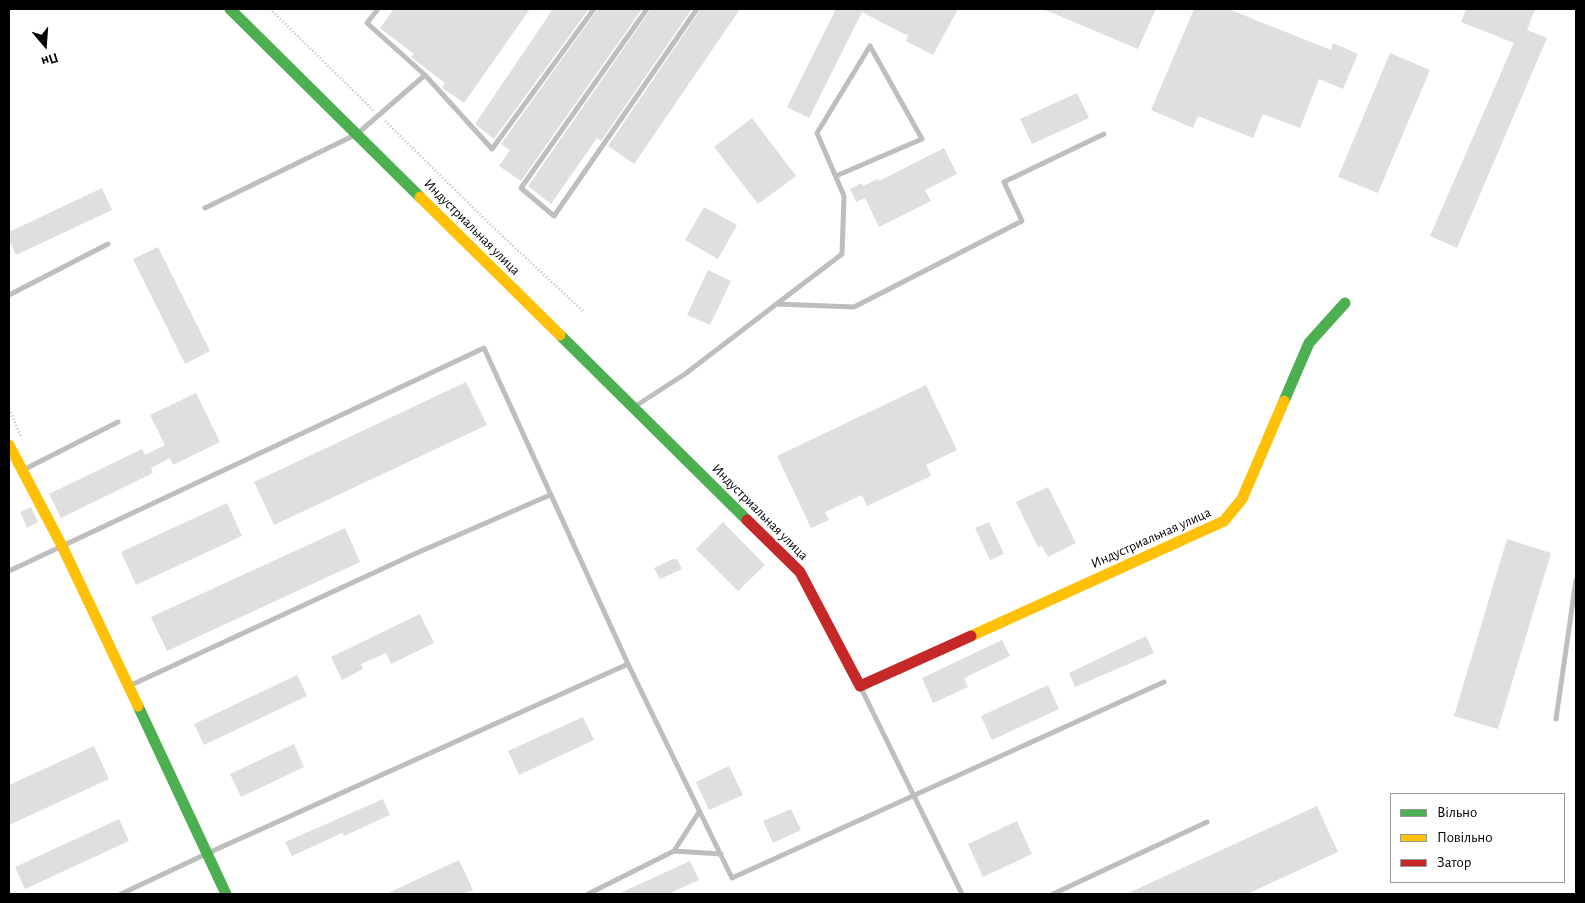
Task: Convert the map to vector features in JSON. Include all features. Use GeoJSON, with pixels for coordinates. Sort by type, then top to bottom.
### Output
{"type":"FeatureCollection","features":[{"type":"Feature","properties":{"kind":"street","name":"Индустриальная улица"},"geometry":{"type":"LineString","coordinates":[[230,9],[800,572],[860,686],[1224,521],[1242,499],[1309,343],[1345,303]]}},
{"type":"Feature","properties":{"kind":"street"},"geometry":{"type":"LineString","coordinates":[[9,445],[62,546],[226,894]]}},
{"type":"Feature","properties":{"kind":"lane"},"geometry":{"type":"LineString","coordinates":[[378,9],[367,23],[425,75],[492,149],[594,9]]}},
{"type":"Feature","properties":{"kind":"lane"},"geometry":{"type":"LineString","coordinates":[[647,9],[521,188],[554,216],[697,9]]}},
{"type":"Feature","properties":{"kind":"lane"},"geometry":{"type":"LineString","coordinates":[[633,407],[685,374],[842,254],[844,196],[818,133],[870,46],[922,139],[836,176]]}},
{"type":"Feature","properties":{"kind":"lane"},"geometry":{"type":"LineString","coordinates":[[205,208],[357,134],[425,75]]}},
{"type":"Feature","properties":{"kind":"lane"},"geometry":{"type":"LineString","coordinates":[[777,304],[854,307],[1022,221],[1004,182],[1104,134]]}},
{"type":"Feature","properties":{"kind":"lane"},"geometry":{"type":"LineString","coordinates":[[9,295],[108,244]]}},
{"type":"Feature","properties":{"kind":"lane"},"geometry":{"type":"LineString","coordinates":[[9,571],[484,348],[628,664],[732,878],[1164,682]]}},
{"type":"Feature","properties":{"kind":"lane"},"geometry":{"type":"LineString","coordinates":[[23,470],[118,422]]}},
{"type":"Feature","properties":{"kind":"lane"},"geometry":{"type":"LineString","coordinates":[[128,686],[410,556],[550,495]]}},
{"type":"Feature","properties":{"kind":"lane"},"geometry":{"type":"LineString","coordinates":[[1556,719],[1576,580]]}},
{"type":"Feature","properties":{"kind":"lane"},"geometry":{"type":"LineString","coordinates":[[121,894],[628,664]]}},
{"type":"Feature","properties":{"kind":"lane"},"geometry":{"type":"LineString","coordinates":[[860,686],[962,894]]}},
{"type":"Feature","properties":{"kind":"lane"},"geometry":{"type":"LineString","coordinates":[[674,851],[699,812]]}},
{"type":"Feature","properties":{"kind":"lane"},"geometry":{"type":"LineString","coordinates":[[1053,894],[1207,822]]}},
{"type":"Feature","properties":{"kind":"lane"},"geometry":{"type":"LineString","coordinates":[[588,894],[674,851],[721,854]]}},
{"type":"Feature","properties":{"kind":"path"},"geometry":{"type":"LineString","coordinates":[[270,9],[496,231],[584,312]]}},
{"type":"Feature","properties":{"kind":"building"},"geometry":{"type":"Polygon","coordinates":[[[394,9],[530,9],[464,103],[442,88],[445,83],[411,57],[414,54],[380,28],[394,9]]]}},
{"type":"Feature","properties":{"kind":"building"},"geometry":{"type":"Polygon","coordinates":[[[553,9],[589,9],[494,139],[475,124],[553,9]]]}},
{"type":"Feature","properties":{"kind":"building"},"geometry":{"type":"Polygon","coordinates":[[[598,9],[642,9],[521,181],[499,166],[510,150],[501,144],[598,9]]]}},
{"type":"Feature","properties":{"kind":"building"},"geometry":{"type":"Polygon","coordinates":[[[651,9],[692,9],[601,141],[597,138],[551,204],[528,186],[651,9]]]}},
{"type":"Feature","properties":{"kind":"building"},"geometry":{"type":"Polygon","coordinates":[[[701,9],[740,9],[634,164],[608,146],[701,9]]]}},
{"type":"Feature","properties":{"kind":"building"},"geometry":{"type":"Polygon","coordinates":[[[836,9],[958,9],[933,55],[906,41],[908,36],[862,12],[809,118],[787,107],[836,9]]]}},
{"type":"Feature","properties":{"kind":"building"},"geometry":{"type":"Polygon","coordinates":[[[1043,9],[1156,9],[1138,49],[1043,9]]]}},
{"type":"Feature","properties":{"kind":"building"},"geometry":{"type":"Polygon","coordinates":[[[1194,9],[1228,9],[1331,50],[1333,43],[1358,54],[1343,89],[1319,79],[1300,128],[1263,114],[1253,138],[1198,116],[1193,128],[1151,110],[1194,9]]]}},
{"type":"Feature","properties":{"kind":"building"},"geometry":{"type":"Polygon","coordinates":[[[1466,9],[1535,9],[1527,30],[1547,38],[1457,248],[1430,236],[1514,43],[1461,22],[1466,9]]]}},
{"type":"Feature","properties":{"kind":"building"},"geometry":{"type":"Polygon","coordinates":[[[1390,53],[1430,70],[1378,193],[1338,177],[1390,53]]]}},
{"type":"Feature","properties":{"kind":"building"},"geometry":{"type":"Polygon","coordinates":[[[1077,93],[1089,118],[1032,144],[1020,119],[1077,93]]]}},
{"type":"Feature","properties":{"kind":"building"},"geometry":{"type":"Polygon","coordinates":[[[752,118],[796,176],[758,204],[714,147],[752,118]]]}},
{"type":"Feature","properties":{"kind":"building"},"geometry":{"type":"Polygon","coordinates":[[[944,148],[957,174],[925,190],[931,201],[879,227],[865,198],[856,202],[850,189],[862,183],[863,186],[878,179],[879,181],[944,148]]]}},
{"type":"Feature","properties":{"kind":"building"},"geometry":{"type":"Polygon","coordinates":[[[102,188],[112,210],[16,255],[9,240],[9,232],[102,188]]]}},
{"type":"Feature","properties":{"kind":"building"},"geometry":{"type":"Polygon","coordinates":[[[704,207],[737,225],[718,259],[685,240],[704,207]]]}},
{"type":"Feature","properties":{"kind":"building"},"geometry":{"type":"Polygon","coordinates":[[[158,247],[210,351],[185,364],[133,259],[158,247]]]}},
{"type":"Feature","properties":{"kind":"building"},"geometry":{"type":"Polygon","coordinates":[[[708,270],[731,281],[710,325],[687,315],[708,270]]]}},
{"type":"Feature","properties":{"kind":"building"},"geometry":{"type":"Polygon","coordinates":[[[466,382],[487,425],[274,525],[254,482],[466,382]]]}},
{"type":"Feature","properties":{"kind":"building"},"geometry":{"type":"Polygon","coordinates":[[[926,385],[957,450],[926,465],[931,476],[867,506],[862,495],[825,512],[829,520],[811,528],[777,456],[926,385]]]}},
{"type":"Feature","properties":{"kind":"building"},"geometry":{"type":"Polygon","coordinates":[[[196,393],[220,442],[173,465],[170,458],[151,468],[153,473],[61,518],[49,494],[142,449],[145,455],[165,445],[150,415],[196,393]]]}},
{"type":"Feature","properties":{"kind":"building"},"geometry":{"type":"Polygon","coordinates":[[[1048,487],[1076,543],[1048,557],[1042,546],[1038,547],[1016,502],[1048,487]]]}},
{"type":"Feature","properties":{"kind":"building"},"geometry":{"type":"Polygon","coordinates":[[[227,503],[242,536],[136,585],[121,552],[227,503]]]}},
{"type":"Feature","properties":{"kind":"building"},"geometry":{"type":"Polygon","coordinates":[[[31,507],[38,522],[27,528],[20,512],[31,507]]]}},
{"type":"Feature","properties":{"kind":"building"},"geometry":{"type":"Polygon","coordinates":[[[723,522],[765,565],[738,591],[696,549],[723,522]]]}},
{"type":"Feature","properties":{"kind":"building"},"geometry":{"type":"Polygon","coordinates":[[[989,522],[1004,554],[990,560],[975,528],[989,522]]]}},
{"type":"Feature","properties":{"kind":"building"},"geometry":{"type":"Polygon","coordinates":[[[345,528],[360,562],[167,651],[151,617],[345,528]]]}},
{"type":"Feature","properties":{"kind":"building"},"geometry":{"type":"Polygon","coordinates":[[[1507,539],[1551,553],[1498,729],[1454,716],[1507,539]]]}},
{"type":"Feature","properties":{"kind":"building"},"geometry":{"type":"Polygon","coordinates":[[[677,559],[682,569],[660,579],[654,568],[677,559]]]}},
{"type":"Feature","properties":{"kind":"building"},"geometry":{"type":"Polygon","coordinates":[[[420,614],[434,643],[391,664],[386,653],[361,664],[363,669],[342,680],[331,657],[420,614]]]}},
{"type":"Feature","properties":{"kind":"building"},"geometry":{"type":"Polygon","coordinates":[[[1146,636],[1154,653],[1075,687],[1069,673],[1146,636]]]}},
{"type":"Feature","properties":{"kind":"building"},"geometry":{"type":"Polygon","coordinates":[[[1002,640],[1010,656],[964,678],[968,687],[933,703],[922,678],[1002,640]]]}},
{"type":"Feature","properties":{"kind":"building"},"geometry":{"type":"Polygon","coordinates":[[[297,675],[307,696],[204,745],[194,724],[297,675]]]}},
{"type":"Feature","properties":{"kind":"building"},"geometry":{"type":"Polygon","coordinates":[[[1048,685],[1059,709],[992,740],[981,716],[1048,685]]]}},
{"type":"Feature","properties":{"kind":"building"},"geometry":{"type":"Polygon","coordinates":[[[583,717],[594,740],[519,775],[508,751],[583,717]]]}},
{"type":"Feature","properties":{"kind":"building"},"geometry":{"type":"Polygon","coordinates":[[[294,744],[304,767],[241,797],[230,774],[294,744]]]}},
{"type":"Feature","properties":{"kind":"building"},"geometry":{"type":"Polygon","coordinates":[[[94,746],[109,779],[9,825],[9,785],[94,746]]]}},
{"type":"Feature","properties":{"kind":"building"},"geometry":{"type":"Polygon","coordinates":[[[729,766],[743,795],[709,810],[696,782],[729,766]]]}},
{"type":"Feature","properties":{"kind":"building"},"geometry":{"type":"Polygon","coordinates":[[[383,799],[390,815],[344,836],[342,833],[292,856],[285,842],[383,799]]]}},
{"type":"Feature","properties":{"kind":"building"},"geometry":{"type":"Polygon","coordinates":[[[1317,806],[1338,852],[1247,894],[1126,894],[1317,806]]]}},
{"type":"Feature","properties":{"kind":"building"},"geometry":{"type":"Polygon","coordinates":[[[791,809],[801,830],[773,843],[763,821],[791,809]]]}},
{"type":"Feature","properties":{"kind":"building"},"geometry":{"type":"Polygon","coordinates":[[[119,819],[129,841],[25,889],[15,867],[119,819]]]}},
{"type":"Feature","properties":{"kind":"building"},"geometry":{"type":"Polygon","coordinates":[[[1017,821],[1032,854],[983,877],[968,844],[1017,821]]]}},
{"type":"Feature","properties":{"kind":"building"},"geometry":{"type":"Polygon","coordinates":[[[459,860],[473,890],[463,894],[386,894],[459,860]]]}},
{"type":"Feature","properties":{"kind":"building"},"geometry":{"type":"Polygon","coordinates":[[[690,861],[699,880],[668,894],[618,894],[690,861]]]}},
{"type":"Feature","properties":{"kind":"traffic: fast"},"geometry":{"type":"LineString","coordinates":[[230,9],[420,197]]}},
{"type":"Feature","properties":{"kind":"traffic: fast"},"geometry":{"type":"LineString","coordinates":[[1284,401],[1309,343],[1345,303]]}},
{"type":"Feature","properties":{"kind":"traffic: fast"},"geometry":{"type":"LineString","coordinates":[[560,335],[747,520]]}},
{"type":"Feature","properties":{"kind":"traffic: fast"},"geometry":{"type":"LineString","coordinates":[[138,706],[226,894]]}},
{"type":"Feature","properties":{"kind":"traffic: slow"},"geometry":{"type":"LineString","coordinates":[[420,197],[560,335]]}},
{"type":"Feature","properties":{"kind":"traffic: slow"},"geometry":{"type":"LineString","coordinates":[[971,636],[1224,521],[1242,499],[1284,401]]}},
{"type":"Feature","properties":{"kind":"traffic: slow"},"geometry":{"type":"LineString","coordinates":[[9,445],[62,546],[138,706]]}},
{"type":"Feature","properties":{"kind":"traffic: jam"},"geometry":{"type":"LineString","coordinates":[[747,520],[800,572],[860,686],[971,636]]}}]}
